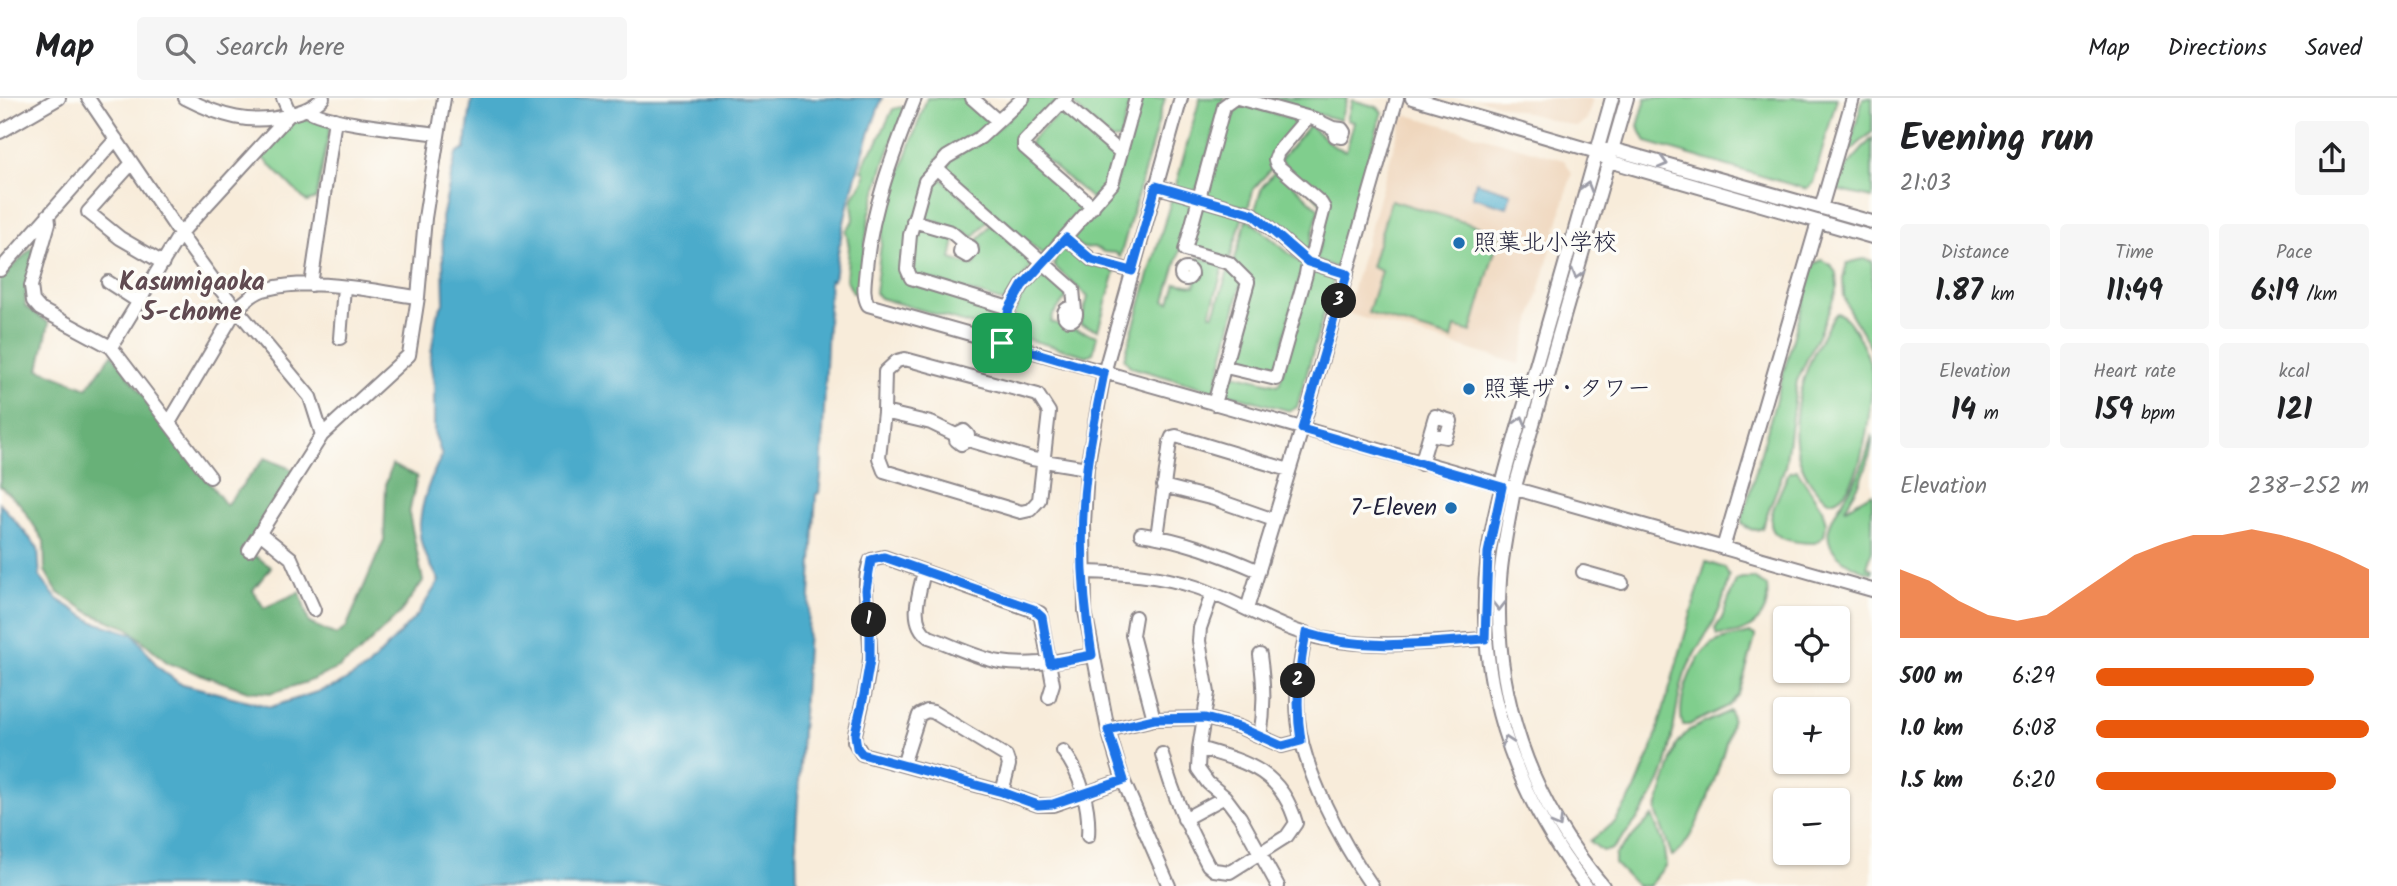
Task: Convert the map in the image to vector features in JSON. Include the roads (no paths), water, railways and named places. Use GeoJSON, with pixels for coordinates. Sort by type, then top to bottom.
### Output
{"type":"FeatureCollection","features":[{"type":"Feature","properties":{"kind":"street"},"geometry":{"type":"LineString","coordinates":[[0,132],[58,98]]}},
{"type":"Feature","properties":{"kind":"street"},"geometry":{"type":"LineString","coordinates":[[88,98],[180,234],[236,310],[310,397],[322,435]]}},
{"type":"Feature","properties":{"kind":"street"},"geometry":{"type":"LineString","coordinates":[[284,98],[290,114]]}},
{"type":"Feature","properties":{"kind":"street"},"geometry":{"type":"LineString","coordinates":[[190,99],[227,117],[244,120],[273,119],[306,109],[323,98]]}},
{"type":"Feature","properties":{"kind":"street"},"geometry":{"type":"LineString","coordinates":[[249,550],[322,435],[409,355],[418,297],[425,218],[444,98]]}},
{"type":"Feature","properties":{"kind":"street"},"geometry":{"type":"LineString","coordinates":[[915,98],[889,164],[868,245],[865,299],[874,308],[1872,590]]}},
{"type":"Feature","properties":{"kind":"street"},"geometry":{"type":"LineString","coordinates":[[972,98],[998,121]]}},
{"type":"Feature","properties":{"kind":"street"},"geometry":{"type":"LineString","coordinates":[[1009,309],[911,278],[907,269],[913,222],[925,181],[947,157],[981,137],[1023,98]]}},
{"type":"Feature","properties":{"kind":"street"},"geometry":{"type":"LineString","coordinates":[[1002,343],[1009,309],[1022,286],[1112,184],[1119,151],[1136,98]]}},
{"type":"Feature","properties":{"kind":"street"},"geometry":{"type":"LineString","coordinates":[[1169,886],[1124,780],[1108,730],[1085,611],[1084,524],[1087,468],[1104,373],[1181,98]]}},
{"type":"Feature","properties":{"kind":"street"},"geometry":{"type":"LineString","coordinates":[[1214,404],[1248,282],[1229,263],[1185,250],[1224,106],[1237,98],[1314,119],[1336,129]]}},
{"type":"Feature","properties":{"kind":"street"},"geometry":{"type":"LineString","coordinates":[[1247,609],[1397,98]]}},
{"type":"Feature","properties":{"kind":"street"},"geometry":{"type":"LineString","coordinates":[[1412,98],[1597,152],[1872,222]]}},
{"type":"Feature","properties":{"kind":"street"},"geometry":{"type":"LineString","coordinates":[[1603,886],[1567,838],[1528,764],[1509,705],[1503,670],[1499,604],[1508,489],[1612,98]]}},
{"type":"Feature","properties":{"kind":"street"},"geometry":{"type":"LineString","coordinates":[[1586,886],[1544,826],[1516,769],[1497,709],[1485,639],[1488,553],[1627,98]]}},
{"type":"Feature","properties":{"kind":"street"},"geometry":{"type":"LineString","coordinates":[[1821,208],[1853,98]]}},
{"type":"Feature","properties":{"kind":"street"},"geometry":{"type":"LineString","coordinates":[[1093,207],[1024,147],[1024,142],[1064,100],[1119,151]]}},
{"type":"Feature","properties":{"kind":"street"},"geometry":{"type":"LineString","coordinates":[[306,109],[314,114],[335,119],[438,134]]}},
{"type":"Feature","properties":{"kind":"street"},"geometry":{"type":"LineString","coordinates":[[111,347],[180,234],[290,114]]}},
{"type":"Feature","properties":{"kind":"street"},"geometry":{"type":"LineString","coordinates":[[1226,367],[1276,379],[1324,208],[1277,165],[1275,160],[1307,118]]}},
{"type":"Feature","properties":{"kind":"street"},"geometry":{"type":"LineString","coordinates":[[311,285],[335,119]]}},
{"type":"Feature","properties":{"kind":"street"},"geometry":{"type":"LineString","coordinates":[[0,270],[116,139]]}},
{"type":"Feature","properties":{"kind":"street"},"geometry":{"type":"LineString","coordinates":[[1611,155],[1872,237]]}},
{"type":"Feature","properties":{"kind":"street"},"geometry":{"type":"LineString","coordinates":[[132,163],[88,212],[120,238],[163,263]]}},
{"type":"Feature","properties":{"kind":"street"},"geometry":{"type":"LineString","coordinates":[[936,167],[1073,289],[1075,311]]}},
{"type":"Feature","properties":{"kind":"street"},"geometry":{"type":"LineString","coordinates":[[1156,186],[1253,214],[1308,262],[1347,274]]}},
{"type":"Feature","properties":{"kind":"street"},"geometry":{"type":"LineString","coordinates":[[48,215],[49,223],[31,286],[33,301],[40,309],[111,347],[210,477]]}},
{"type":"Feature","properties":{"kind":"street"},"geometry":{"type":"LineString","coordinates":[[913,222],[951,232],[965,244]]}},
{"type":"Feature","properties":{"kind":"street"},"geometry":{"type":"LineString","coordinates":[[1723,548],[1818,222]]}},
{"type":"Feature","properties":{"kind":"street"},"geometry":{"type":"LineString","coordinates":[[1066,238],[1092,260],[1132,271]]}},
{"type":"Feature","properties":{"kind":"street"},"geometry":{"type":"LineString","coordinates":[[1189,269],[1192,252]]}},
{"type":"Feature","properties":{"kind":"street"},"geometry":{"type":"LineString","coordinates":[[108,282],[139,302]]}},
{"type":"Feature","properties":{"kind":"street"},"geometry":{"type":"LineString","coordinates":[[169,423],[236,310],[264,289],[311,285],[418,297]]}},
{"type":"Feature","properties":{"kind":"street"},"geometry":{"type":"LineString","coordinates":[[340,338],[344,287]]}},
{"type":"Feature","properties":{"kind":"street"},"geometry":{"type":"LineString","coordinates":[[905,359],[1038,395],[1049,412],[1042,461],[1040,500],[1035,507],[1025,512],[884,471],[879,458],[885,372],[897,360],[905,359]]}},
{"type":"Feature","properties":{"kind":"street"},"geometry":{"type":"LineString","coordinates":[[884,412],[931,423],[962,438],[1042,461],[1087,468]]}},
{"type":"Feature","properties":{"kind":"street"},"geometry":{"type":"LineString","coordinates":[[1421,464],[1430,434]]}},
{"type":"Feature","properties":{"kind":"street"},"geometry":{"type":"LineString","coordinates":[[1157,537],[1172,437],[1289,470]]}},
{"type":"Feature","properties":{"kind":"street"},"geometry":{"type":"LineString","coordinates":[[1163,486],[1214,499],[1274,520]]}},
{"type":"Feature","properties":{"kind":"street"},"geometry":{"type":"LineString","coordinates":[[260,533],[291,558],[314,610]]}},
{"type":"Feature","properties":{"kind":"street"},"geometry":{"type":"LineString","coordinates":[[1141,534],[1216,552],[1259,571]]}},
{"type":"Feature","properties":{"kind":"street"},"geometry":{"type":"LineString","coordinates":[[1049,697],[1053,684],[1040,613],[884,557],[871,560],[866,590],[870,660],[855,741],[862,754],[1002,792],[1038,805],[1053,804],[1124,780]]}},
{"type":"Feature","properties":{"kind":"street"},"geometry":{"type":"LineString","coordinates":[[924,572],[917,602],[921,632],[929,637],[997,662],[1050,663],[1092,655]]}},
{"type":"Feature","properties":{"kind":"street"},"geometry":{"type":"LineString","coordinates":[[1084,572],[1163,578],[1212,594],[1324,639],[1378,645],[1485,639]]}},
{"type":"Feature","properties":{"kind":"street"},"geometry":{"type":"LineString","coordinates":[[1583,572],[1622,583]]}},
{"type":"Feature","properties":{"kind":"street"},"geometry":{"type":"LineString","coordinates":[[1212,594],[1200,628],[1199,641],[1208,693],[1198,769],[1240,817],[1278,886]]}},
{"type":"Feature","properties":{"kind":"street"},"geometry":{"type":"LineString","coordinates":[[1135,617],[1132,635],[1154,719]]}},
{"type":"Feature","properties":{"kind":"street"},"geometry":{"type":"LineString","coordinates":[[1306,633],[1298,673],[1301,741],[1320,793],[1358,866],[1372,886]]}},
{"type":"Feature","properties":{"kind":"street"},"geometry":{"type":"LineString","coordinates":[[1260,655],[1265,687],[1260,737]]}},
{"type":"Feature","properties":{"kind":"street"},"geometry":{"type":"LineString","coordinates":[[903,765],[919,715],[927,711],[933,712],[1006,756],[1009,765],[1002,792]]}},
{"type":"Feature","properties":{"kind":"street"},"geometry":{"type":"LineString","coordinates":[[1108,730],[1154,719],[1205,718],[1239,727],[1282,746],[1301,741]]}},
{"type":"Feature","properties":{"kind":"street"},"geometry":{"type":"LineString","coordinates":[[1162,754],[1184,819],[1208,865],[1214,870],[1230,872],[1287,836],[1296,823],[1281,790],[1262,771],[1246,762],[1199,748]]}},
{"type":"Feature","properties":{"kind":"street"},"geometry":{"type":"LineString","coordinates":[[1063,751],[1075,766],[1089,817],[1088,836]]}},
{"type":"Feature","properties":{"kind":"street"},"geometry":{"type":"LineString","coordinates":[[1184,819],[1225,797]]}},
{"type":"Feature","properties":{"kind":"water"},"geometry":{"type":"Polygon","coordinates":[[[472,98],[882,98],[853,187],[834,279],[830,280],[821,477],[819,493],[816,494],[796,833],[797,886],[0,886],[0,503],[38,548],[40,577],[57,599],[94,622],[134,634],[158,667],[179,683],[271,707],[338,685],[368,667],[418,614],[439,581],[420,536],[424,500],[442,456],[434,432],[434,385],[430,361],[437,314],[444,302],[442,218],[456,154],[465,149],[472,98]]]}},
{"type":"Feature","properties":{"kind":"water"},"geometry":{"type":"Polygon","coordinates":[[[1476,182],[1511,193],[1507,207],[1472,197],[1476,182]]]}},
{"type":"Feature","properties":{"kind":"place","name":"照葉北小学校"},"geometry":{"type":"Point","coordinates":[1459,243]}},
{"type":"Feature","properties":{"kind":"place","name":"照葉ザ・タワー"},"geometry":{"type":"Point","coordinates":[1469,389]}},
{"type":"Feature","properties":{"kind":"place","name":"7-Eleven"},"geometry":{"type":"Point","coordinates":[1451,508]}},
{"type":"Feature","properties":{"kind":"district","name":"Kasumigaoka 5-chome"},"geometry":{"type":"Point","coordinates":[192,298]}}]}
